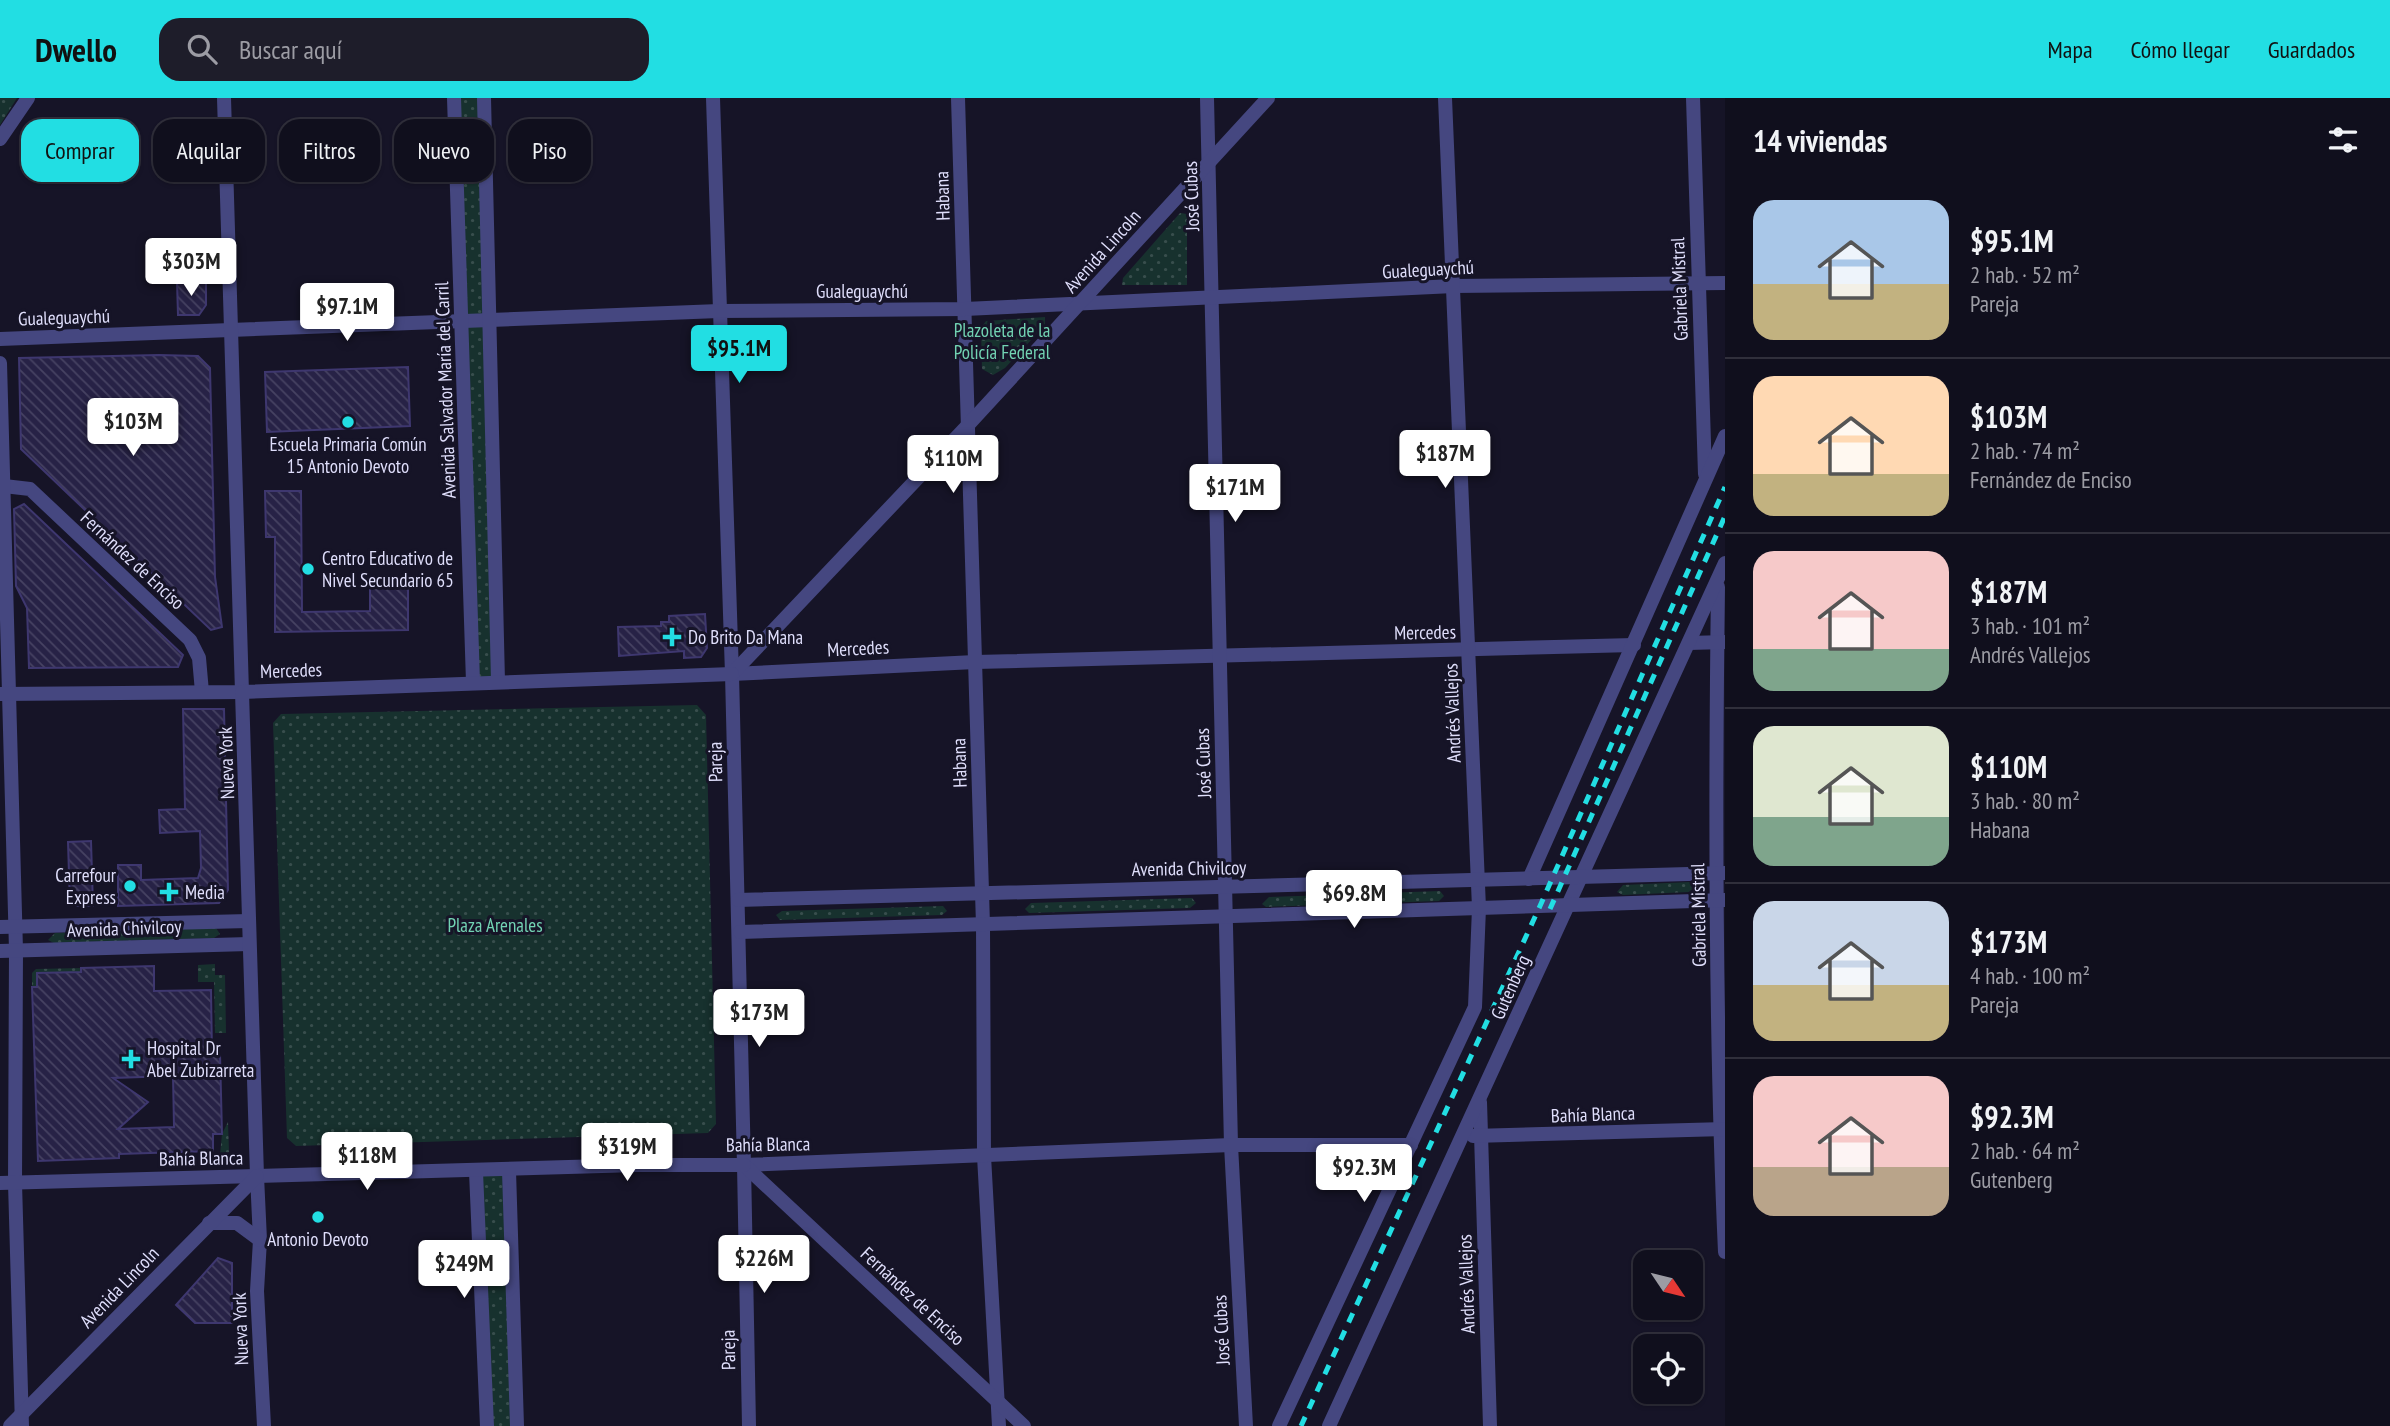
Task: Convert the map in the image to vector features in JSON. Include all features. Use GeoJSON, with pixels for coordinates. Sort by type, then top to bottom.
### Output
{"type":"FeatureCollection","features":[{"type":"Feature","properties":{"kind":"street"},"geometry":{"type":"LineString","coordinates":[[0,139],[28,98]]}},
{"type":"Feature","properties":{"kind":"street","name":"Nueva York"},"geometry":{"type":"LineString","coordinates":[[224,98],[260,1240],[257,1291],[264,1426]]}},
{"type":"Feature","properties":{"kind":"street","name":"Avenida Salvador María del Carril"},"geometry":{"type":"LineString","coordinates":[[454,98],[473,682]]}},
{"type":"Feature","properties":{"kind":"street"},"geometry":{"type":"LineString","coordinates":[[484,98],[498,681]]}},
{"type":"Feature","properties":{"kind":"street","name":"Pareja"},"geometry":{"type":"LineString","coordinates":[[713,98],[740,932],[749,1426]]}},
{"type":"Feature","properties":{"kind":"street","name":"Habana"},"geometry":{"type":"LineString","coordinates":[[958,98],[984,925],[984,1156],[999,1426]]}},
{"type":"Feature","properties":{"kind":"street","name":"José Cubas"},"geometry":{"type":"LineString","coordinates":[[1207,98],[1231,1145],[1246,1426]]}},
{"type":"Feature","properties":{"kind":"street","name":"Avenida Lincoln"},"geometry":{"type":"LineString","coordinates":[[732,674],[969,424],[1268,98]]}},
{"type":"Feature","properties":{"kind":"street","name":"Andrés Vallejos"},"geometry":{"type":"LineString","coordinates":[[1445,98],[1479,908],[1478,992]]}},
{"type":"Feature","properties":{"kind":"street","name":"Gabriela Mistral"},"geometry":{"type":"LineString","coordinates":[[1693,98],[1697,282],[1706,479]]}},
{"type":"Feature","properties":{"kind":"street","name":"Gualeguaychú"},"geometry":{"type":"LineString","coordinates":[[0,339],[719,312],[965,309],[1213,300],[1454,286],[1725,283]]}},
{"type":"Feature","properties":{"kind":"street"},"geometry":{"type":"LineString","coordinates":[[0,363],[4,486],[7,927],[16,950],[8,1183],[22,1420]]}},
{"type":"Feature","properties":{"kind":"street"},"geometry":{"type":"LineString","coordinates":[[1529,879],[1725,436]]}},
{"type":"Feature","properties":{"kind":"street","name":"Fernández de Enciso"},"geometry":{"type":"LineString","coordinates":[[4,486],[30,489],[190,640],[200,658],[202,692]]}},
{"type":"Feature","properties":{"kind":"street","name":"Gutenberg"},"geometry":{"type":"LineString","coordinates":[[1329,1426],[1725,563]]}},
{"type":"Feature","properties":{"kind":"street","name":"Gabriela Mistral"},"geometry":{"type":"LineString","coordinates":[[1718,578],[1721,642],[1722,1129],[1725,1252]]}},
{"type":"Feature","properties":{"kind":"street"},"geometry":{"type":"LineString","coordinates":[[1689,643],[1721,642]]}},
{"type":"Feature","properties":{"kind":"street","name":"Mercedes"},"geometry":{"type":"LineString","coordinates":[[4,694],[242,692],[975,662],[1634,645]]}},
{"type":"Feature","properties":{"kind":"street","name":"Avenida Chivilcoy"},"geometry":{"type":"LineString","coordinates":[[738,900],[982,891],[1721,873]]}},
{"type":"Feature","properties":{"kind":"street"},"geometry":{"type":"LineString","coordinates":[[740,932],[1721,900]]}},
{"type":"Feature","properties":{"kind":"street","name":"Avenida Chivilcoy"},"geometry":{"type":"LineString","coordinates":[[7,927],[249,921]]}},
{"type":"Feature","properties":{"kind":"street","name":"Avenida Chivilcoy"},"geometry":{"type":"LineString","coordinates":[[0,951],[249,944]]}},
{"type":"Feature","properties":{"kind":"street","name":"Gutenberg"},"geometry":{"type":"LineString","coordinates":[[1279,1426],[1475,1007],[1478,992]]}},
{"type":"Feature","properties":{"kind":"street","name":"Andrés Vallejos"},"geometry":{"type":"LineString","coordinates":[[1480,1098],[1490,1426]]}},
{"type":"Feature","properties":{"kind":"street","name":"Bahía Blanca"},"geometry":{"type":"LineString","coordinates":[[1461,1137],[1722,1129]]}},
{"type":"Feature","properties":{"kind":"street","name":"Bahía Blanca"},"geometry":{"type":"LineString","coordinates":[[8,1183],[476,1172],[637,1165],[744,1166],[1231,1145],[1411,1145]]}},
{"type":"Feature","properties":{"kind":"street","name":"Fernández de Enciso"},"geometry":{"type":"LineString","coordinates":[[744,1166],[1024,1426]]}},
{"type":"Feature","properties":{"kind":"street"},"geometry":{"type":"LineString","coordinates":[[509,1171],[517,1426]]}},
{"type":"Feature","properties":{"kind":"street"},"geometry":{"type":"LineString","coordinates":[[476,1172],[487,1426]]}},
{"type":"Feature","properties":{"kind":"street","name":"Avenida Lincoln"},"geometry":{"type":"LineString","coordinates":[[10,1426],[22,1420],[257,1176]]}},
{"type":"Feature","properties":{"kind":"street"},"geometry":{"type":"LineString","coordinates":[[209,1223],[237,1223],[260,1240]]}},
{"type":"Feature","properties":{"kind":"green space"},"geometry":{"type":"Polygon","coordinates":[[[0,98],[17,98],[0,125],[0,98]]]}},
{"type":"Feature","properties":{"kind":"green space"},"geometry":{"type":"Polygon","coordinates":[[[454,98],[484,98],[485,119],[455,119],[454,98]]]}},
{"type":"Feature","properties":{"kind":"green space"},"geometry":{"type":"Polygon","coordinates":[[[457,182],[486,182],[498,681],[473,682],[457,182]]]}},
{"type":"Feature","properties":{"kind":"green space"},"geometry":{"type":"Polygon","coordinates":[[[1180,213],[1187,214],[1187,285],[1122,285],[1123,278],[1180,213]]]}},
{"type":"Feature","properties":{"kind":"green space","name":"Plazoleta de la Policía Federal"},"geometry":{"type":"Polygon","coordinates":[[[1045,317],[1045,325],[1005,368],[993,375],[982,369],[981,328],[986,321],[1045,317]]]}},
{"type":"Feature","properties":{"kind":"green space","name":"Plaza Arenales"},"geometry":{"type":"Polygon","coordinates":[[[697,705],[706,715],[716,1124],[708,1133],[296,1146],[287,1138],[273,723],[281,714],[697,705]]]}},
{"type":"Feature","properties":{"kind":"green space"},"geometry":{"type":"Polygon","coordinates":[[[1690,882],[1694,888],[1689,892],[1623,895],[1617,892],[1623,885],[1690,882]]]}},
{"type":"Feature","properties":{"kind":"green space"},"geometry":{"type":"Polygon","coordinates":[[[1440,891],[1444,896],[1439,901],[1266,907],[1262,904],[1269,897],[1440,891]]]}},
{"type":"Feature","properties":{"kind":"green space"},"geometry":{"type":"Polygon","coordinates":[[[1192,898],[1196,903],[1190,908],[1029,913],[1025,909],[1031,903],[1192,898]]]}},
{"type":"Feature","properties":{"kind":"green space"},"geometry":{"type":"Polygon","coordinates":[[[943,906],[947,911],[942,915],[780,920],[776,915],[782,911],[943,906]]]}},
{"type":"Feature","properties":{"kind":"green space"},"geometry":{"type":"Polygon","coordinates":[[[216,928],[220,934],[214,938],[54,943],[48,940],[55,933],[216,928]]]}},
{"type":"Feature","properties":{"kind":"green space"},"geometry":{"type":"Polygon","coordinates":[[[215,964],[215,975],[225,975],[226,1033],[215,1033],[214,982],[198,982],[198,965],[215,964]]]}},
{"type":"Feature","properties":{"kind":"green space"},"geometry":{"type":"Polygon","coordinates":[[[81,968],[81,972],[37,973],[37,987],[32,987],[32,973],[36,969],[81,968]]]}},
{"type":"Feature","properties":{"kind":"green space"},"geometry":{"type":"Polygon","coordinates":[[[228,1122],[229,1152],[220,1155],[222,1134],[228,1122]]]}},
{"type":"Feature","properties":{"kind":"green space"},"geometry":{"type":"Polygon","coordinates":[[[509,1171],[517,1426],[487,1426],[476,1172],[509,1171]]]}},
{"type":"Feature","properties":{"kind":"building"},"geometry":{"type":"Polygon","coordinates":[[[177,282],[206,282],[206,305],[199,315],[178,315],[177,282]]]}},
{"type":"Feature","properties":{"kind":"building"},"geometry":{"type":"Polygon","coordinates":[[[198,356],[210,368],[215,577],[222,627],[211,630],[21,449],[19,358],[198,356]]]}},
{"type":"Feature","properties":{"kind":"building"},"geometry":{"type":"Polygon","coordinates":[[[408,367],[410,426],[267,432],[265,372],[408,367]]]}},
{"type":"Feature","properties":{"kind":"building"},"geometry":{"type":"Polygon","coordinates":[[[265,491],[301,491],[302,612],[370,611],[370,588],[408,587],[408,630],[275,632],[275,537],[266,537],[265,491]]]}},
{"type":"Feature","properties":{"kind":"building"},"geometry":{"type":"Polygon","coordinates":[[[24,504],[183,655],[178,667],[29,668],[27,608],[16,586],[14,509],[24,504]]]}},
{"type":"Feature","properties":{"kind":"building"},"geometry":{"type":"Polygon","coordinates":[[[705,614],[707,648],[701,657],[684,658],[684,651],[619,656],[618,627],[661,626],[661,622],[669,622],[669,616],[705,614]]]}},
{"type":"Feature","properties":{"kind":"building"},"geometry":{"type":"Polygon","coordinates":[[[183,709],[224,709],[228,890],[219,903],[118,906],[118,865],[141,865],[141,880],[198,878],[201,868],[200,831],[160,833],[159,810],[185,809],[183,709]]]}},
{"type":"Feature","properties":{"kind":"building"},"geometry":{"type":"Polygon","coordinates":[[[91,841],[93,906],[70,906],[68,842],[91,841]]]}},
{"type":"Feature","properties":{"kind":"building","name":"Hospital Dr Abel Zubizarreta"},"geometry":{"type":"Polygon","coordinates":[[[154,966],[154,991],[211,990],[212,1055],[220,1054],[222,1134],[213,1134],[213,1151],[119,1154],[119,1158],[38,1161],[32,987],[37,987],[37,973],[81,972],[81,968],[154,966]],[[173,1076],[113,1078],[148,1102],[118,1129],[174,1127],[173,1076]]]}},
{"type":"Feature","properties":{"kind":"building"},"geometry":{"type":"Polygon","coordinates":[[[218,1258],[232,1263],[232,1323],[195,1323],[176,1305],[218,1258]]]}},
{"type":"Feature","properties":{"kind":"railway"},"geometry":{"type":"LineString","coordinates":[[1301,1426],[1540,906],[1725,487]]}},
{"type":"Feature","properties":{"kind":"railway"},"geometry":{"type":"LineString","coordinates":[[1550,909],[1725,516]]}},
{"type":"Feature","properties":{"kind":"place","name":"Escuela Primaria Común 15 Antonio Devoto"},"geometry":{"type":"Point","coordinates":[348,422]}},
{"type":"Feature","properties":{"kind":"place","name":"Centro Educativo de Nivel Secundario 65"},"geometry":{"type":"Point","coordinates":[308,569]}},
{"type":"Feature","properties":{"kind":"place","name":"Do Brito Da Mana"},"geometry":{"type":"Point","coordinates":[672,637]}},
{"type":"Feature","properties":{"kind":"place","name":"Carrefour Express"},"geometry":{"type":"Point","coordinates":[130,886]}},
{"type":"Feature","properties":{"kind":"place","name":"Media"},"geometry":{"type":"Point","coordinates":[169,892]}},
{"type":"Feature","properties":{"kind":"place","name":"Hospital Dr Abel Zubizarreta"},"geometry":{"type":"Point","coordinates":[131,1059]}},
{"type":"Feature","properties":{"kind":"place","name":"Antonio Devoto"},"geometry":{"type":"Point","coordinates":[318,1217]}}]}
